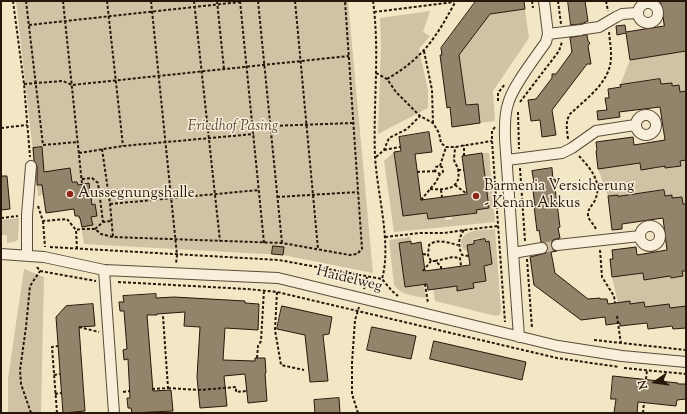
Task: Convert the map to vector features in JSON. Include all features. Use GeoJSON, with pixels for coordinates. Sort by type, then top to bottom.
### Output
{"type":"FeatureCollection","features":[{"type":"Feature","properties":{"kind":"street"},"geometry":{"type":"LineString","coordinates":[[519,337],[505,115],[508,102],[514,90],[546,42],[548,34],[544,1]]}},
{"type":"Feature","properties":{"kind":"street"},"geometry":{"type":"LineString","coordinates":[[548,34],[599,27],[605,25],[608,21],[622,14],[637,13]]}},
{"type":"Feature","properties":{"kind":"street"},"geometry":{"type":"LineString","coordinates":[[507,160],[562,153],[572,148],[596,131],[635,125]]}},
{"type":"Feature","properties":{"kind":"street"},"geometry":{"type":"LineString","coordinates":[[27,255],[27,214],[30,166]]}},
{"type":"Feature","properties":{"kind":"street"},"geometry":{"type":"LineString","coordinates":[[557,245],[640,236]]}},
{"type":"Feature","properties":{"kind":"street"},"geometry":{"type":"LineString","coordinates":[[513,252],[542,248]]}},
{"type":"Feature","properties":{"kind":"street","name":"Haidelweg"},"geometry":{"type":"LineString","coordinates":[[1,254],[27,255],[104,270],[278,278],[519,337],[579,350],[686,362]]}},
{"type":"Feature","properties":{"kind":"street"},"geometry":{"type":"LineString","coordinates":[[104,270],[114,413]]}},
{"type":"Feature","properties":{"kind":"path"},"geometry":{"type":"LineString","coordinates":[[13,1],[24,84],[30,166]]}},
{"type":"Feature","properties":{"kind":"path"},"geometry":{"type":"LineString","coordinates":[[26,1],[43,145],[78,142]]}},
{"type":"Feature","properties":{"kind":"path"},"geometry":{"type":"LineString","coordinates":[[63,1],[82,184]]}},
{"type":"Feature","properties":{"kind":"path"},"geometry":{"type":"LineString","coordinates":[[107,1],[122,146]]}},
{"type":"Feature","properties":{"kind":"path"},"geometry":{"type":"LineString","coordinates":[[152,1],[177,254],[175,273]]}},
{"type":"Feature","properties":{"kind":"path"},"geometry":{"type":"LineString","coordinates":[[194,1],[220,241]]}},
{"type":"Feature","properties":{"kind":"path"},"geometry":{"type":"LineString","coordinates":[[217,1],[224,69]]}},
{"type":"Feature","properties":{"kind":"path"},"geometry":{"type":"LineString","coordinates":[[258,1],[282,243]]}},
{"type":"Feature","properties":{"kind":"path"},"geometry":{"type":"LineString","coordinates":[[295,1],[318,249]]}},
{"type":"Feature","properties":{"kind":"path"},"geometry":{"type":"LineString","coordinates":[[95,229],[101,234],[113,237],[282,243],[350,255],[357,254],[362,249],[345,1]]}},
{"type":"Feature","properties":{"kind":"path"},"geometry":{"type":"LineString","coordinates":[[373,1],[376,44],[374,124],[375,158],[385,237],[386,258],[382,279]]}},
{"type":"Feature","properties":{"kind":"path"},"geometry":{"type":"LineString","coordinates":[[374,12],[455,1]]}},
{"type":"Feature","properties":{"kind":"path"},"geometry":{"type":"LineString","coordinates":[[387,79],[410,64],[424,51],[436,36],[455,1]]}},
{"type":"Feature","properties":{"kind":"path"},"geometry":{"type":"LineString","coordinates":[[28,25],[240,2],[264,243]]}},
{"type":"Feature","properties":{"kind":"path"},"geometry":{"type":"LineString","coordinates":[[608,21],[611,53],[609,69],[602,83],[570,114],[566,125],[569,142],[572,148],[595,175],[597,190],[595,200],[589,208],[588,214],[590,221],[596,226],[599,240],[602,277],[614,296],[615,303]]}},
{"type":"Feature","properties":{"kind":"path"},"geometry":{"type":"LineString","coordinates":[[424,51],[432,90],[434,123],[439,133],[441,143],[446,147],[455,147],[506,139]]}},
{"type":"Feature","properties":{"kind":"path"},"geometry":{"type":"LineString","coordinates":[[24,84],[63,81],[72,86],[349,56]]}},
{"type":"Feature","properties":{"kind":"path"},"geometry":{"type":"LineString","coordinates":[[376,73],[387,79],[396,92],[420,116],[434,123]]}},
{"type":"Feature","properties":{"kind":"path"},"geometry":{"type":"LineString","coordinates":[[375,158],[384,150],[389,138],[407,129],[420,116]]}},
{"type":"Feature","properties":{"kind":"path"},"geometry":{"type":"LineString","coordinates":[[270,126],[353,123]]}},
{"type":"Feature","properties":{"kind":"path"},"geometry":{"type":"LineString","coordinates":[[1,128],[27,125]]}},
{"type":"Feature","properties":{"kind":"path"},"geometry":{"type":"LineString","coordinates":[[79,153],[122,146],[254,134]]}},
{"type":"Feature","properties":{"kind":"path"},"geometry":{"type":"LineString","coordinates":[[464,145],[464,156]]}},
{"type":"Feature","properties":{"kind":"path"},"geometry":{"type":"LineString","coordinates":[[384,150],[400,147]]}},
{"type":"Feature","properties":{"kind":"path"},"geometry":{"type":"LineString","coordinates":[[435,171],[436,167],[440,166],[446,147]]}},
{"type":"Feature","properties":{"kind":"path"},"geometry":{"type":"LineString","coordinates":[[430,189],[450,189],[455,185],[458,179],[458,170],[454,160],[455,147]]}},
{"type":"Feature","properties":{"kind":"path"},"geometry":{"type":"LineString","coordinates":[[102,149],[113,237]]}},
{"type":"Feature","properties":{"kind":"path"},"geometry":{"type":"LineString","coordinates":[[421,200],[442,173],[443,170],[440,166]]}},
{"type":"Feature","properties":{"kind":"path"},"geometry":{"type":"LineString","coordinates":[[458,170],[464,170]]}},
{"type":"Feature","properties":{"kind":"path"},"geometry":{"type":"LineString","coordinates":[[417,172],[435,171],[440,174]]}},
{"type":"Feature","properties":{"kind":"path"},"geometry":{"type":"LineString","coordinates":[[82,179],[92,178],[98,183],[104,222]]}},
{"type":"Feature","properties":{"kind":"path"},"geometry":{"type":"LineString","coordinates":[[455,185],[467,194]]}},
{"type":"Feature","properties":{"kind":"path"},"geometry":{"type":"LineString","coordinates":[[110,204],[259,190]]}},
{"type":"Feature","properties":{"kind":"path"},"geometry":{"type":"LineString","coordinates":[[441,190],[442,197]]}},
{"type":"Feature","properties":{"kind":"path"},"geometry":{"type":"LineString","coordinates":[[277,198],[358,192]]}},
{"type":"Feature","properties":{"kind":"path"},"geometry":{"type":"LineString","coordinates":[[28,194],[34,194],[43,221],[45,247]]}},
{"type":"Feature","properties":{"kind":"path"},"geometry":{"type":"LineString","coordinates":[[1,218],[27,214]]}},
{"type":"Feature","properties":{"kind":"path"},"geometry":{"type":"LineString","coordinates":[[43,221],[68,219],[76,230],[77,249]]}},
{"type":"Feature","properties":{"kind":"path"},"geometry":{"type":"LineString","coordinates":[[76,230],[95,229],[104,222],[112,221]]}},
{"type":"Feature","properties":{"kind":"path"},"geometry":{"type":"LineString","coordinates":[[385,237],[420,233],[444,233],[511,224]]}},
{"type":"Feature","properties":{"kind":"path"},"geometry":{"type":"LineString","coordinates":[[461,266],[461,257],[458,245],[459,239],[464,230]]}},
{"type":"Feature","properties":{"kind":"path"},"geometry":{"type":"LineString","coordinates":[[431,261],[428,255],[429,245],[433,242],[442,241],[458,245]]}},
{"type":"Feature","properties":{"kind":"path"},"geometry":{"type":"LineString","coordinates":[[423,254],[428,255]]}},
{"type":"Feature","properties":{"kind":"path"},"geometry":{"type":"LineString","coordinates":[[431,261],[468,256]]}},
{"type":"Feature","properties":{"kind":"path"},"geometry":{"type":"LineString","coordinates":[[424,271],[431,261]]}},
{"type":"Feature","properties":{"kind":"path"},"geometry":{"type":"LineString","coordinates":[[435,261],[441,266],[441,269]]}},
{"type":"Feature","properties":{"kind":"path"},"geometry":{"type":"LineString","coordinates":[[31,413],[21,384],[20,370],[30,286],[40,271],[95,281],[264,290],[277,292],[557,358],[686,374]]}},
{"type":"Feature","properties":{"kind":"path"},"geometry":{"type":"LineString","coordinates":[[358,413],[352,394],[352,363],[357,311],[367,277]]}},
{"type":"Feature","properties":{"kind":"path"},"geometry":{"type":"LineString","coordinates":[[425,284],[428,303]]}},
{"type":"Feature","properties":{"kind":"path"},"geometry":{"type":"LineString","coordinates":[[257,358],[258,346],[261,341],[264,290]]}},
{"type":"Feature","properties":{"kind":"path"},"geometry":{"type":"LineString","coordinates":[[277,292],[275,330],[281,365],[304,370]]}},
{"type":"Feature","properties":{"kind":"path"},"geometry":{"type":"LineString","coordinates":[[163,316],[168,388]]}},
{"type":"Feature","properties":{"kind":"path"},"geometry":{"type":"LineString","coordinates":[[617,316],[622,356]]}},
{"type":"Feature","properties":{"kind":"path"},"geometry":{"type":"LineString","coordinates":[[79,327],[99,332]]}},
{"type":"Feature","properties":{"kind":"path"},"geometry":{"type":"LineString","coordinates":[[57,413],[52,347],[58,346]]}},
{"type":"Feature","properties":{"kind":"path"},"geometry":{"type":"LineString","coordinates":[[646,379],[647,370]]}},
{"type":"Feature","properties":{"kind":"path"},"geometry":{"type":"LineString","coordinates":[[54,375],[60,374]]}},
{"type":"Feature","properties":{"kind":"path"},"geometry":{"type":"LineString","coordinates":[[152,389],[168,388],[199,390],[236,387],[236,392],[247,391]]}},
{"type":"Feature","properties":{"kind":"path"},"geometry":{"type":"LineString","coordinates":[[121,392],[130,391]]}},
{"type":"Feature","properties":{"kind":"path"},"geometry":{"type":"LineString","coordinates":[[56,394],[61,393]]}},
{"type":"Feature","properties":{"kind":"path"},"geometry":{"type":"LineString","coordinates":[[644,402],[644,413]]}},
{"type":"Feature","properties":{"kind":"green space","name":"Friedhof Pasing"},"geometry":{"type":"Polygon","coordinates":[[[16,1],[348,1],[373,273],[283,255],[84,244],[80,219],[79,216],[75,216],[74,209],[47,213],[43,195],[38,196],[16,1]]]}},
{"type":"Feature","properties":{"kind":"green space"},"geometry":{"type":"Polygon","coordinates":[[[525,9],[529,38],[493,91],[495,121],[480,123],[478,104],[466,105],[459,53],[490,14],[525,9]]]}},
{"type":"Feature","properties":{"kind":"green space"},"geometry":{"type":"Polygon","coordinates":[[[430,11],[423,32],[430,36],[419,49],[428,90],[428,108],[378,134],[381,44],[380,18],[430,11]]]}},
{"type":"Feature","properties":{"kind":"green space"},"geometry":{"type":"Polygon","coordinates":[[[686,51],[686,95],[685,91],[680,92],[679,85],[672,86],[672,83],[661,84],[660,79],[620,85],[630,60],[686,51]]]}},
{"type":"Feature","properties":{"kind":"green space"},"geometry":{"type":"Polygon","coordinates":[[[394,152],[403,216],[427,213],[428,219],[445,217],[446,220],[452,219],[452,216],[477,213],[476,210],[489,208],[482,153],[489,153],[495,222],[394,232],[384,161],[394,152]]]}},
{"type":"Feature","properties":{"kind":"green space"},"geometry":{"type":"Polygon","coordinates":[[[686,160],[686,204],[683,204],[682,197],[672,198],[671,195],[664,196],[663,190],[608,196],[598,169],[640,163],[641,170],[665,166],[665,168],[680,166],[680,161],[686,160]]]}},
{"type":"Feature","properties":{"kind":"green space"},"geometry":{"type":"Polygon","coordinates":[[[19,218],[18,240],[7,243],[7,235],[1,235],[1,220],[19,218]]]}},
{"type":"Feature","properties":{"kind":"green space"},"geometry":{"type":"Polygon","coordinates":[[[495,229],[501,311],[500,315],[496,316],[435,301],[433,289],[457,286],[458,291],[473,288],[473,283],[486,281],[484,266],[492,264],[489,242],[480,240],[479,238],[474,239],[474,244],[467,245],[468,252],[463,249],[461,243],[462,238],[470,232],[495,229]]]}},
{"type":"Feature","properties":{"kind":"green space"},"geometry":{"type":"Polygon","coordinates":[[[410,237],[411,240],[399,243],[405,287],[424,285],[426,298],[404,293],[394,285],[389,240],[410,237]]]}},
{"type":"Feature","properties":{"kind":"green space"},"geometry":{"type":"Polygon","coordinates":[[[24,269],[44,277],[41,413],[8,413],[8,378],[24,269]]]}},
{"type":"Feature","properties":{"kind":"green space"},"geometry":{"type":"Polygon","coordinates":[[[682,271],[686,271],[686,306],[670,308],[669,304],[645,307],[644,302],[630,304],[630,301],[618,303],[612,277],[643,273],[644,280],[663,277],[670,273],[671,278],[682,276],[682,271]]]}},
{"type":"Feature","properties":{"kind":"building"},"geometry":{"type":"Polygon","coordinates":[[[476,1],[524,1],[525,9],[490,14],[459,55],[466,105],[478,104],[480,123],[452,127],[450,107],[447,108],[440,55],[442,55],[441,48],[476,1]]]}},
{"type":"Feature","properties":{"kind":"building"},"geometry":{"type":"Polygon","coordinates":[[[568,1],[585,1],[588,21],[581,24],[571,25],[568,1]]]}},
{"type":"Feature","properties":{"kind":"building"},"geometry":{"type":"Polygon","coordinates":[[[661,1],[686,1],[686,51],[630,60],[626,33],[617,35],[616,26],[625,25],[626,32],[664,26],[661,1]]]}},
{"type":"Feature","properties":{"kind":"building"},"geometry":{"type":"Polygon","coordinates":[[[587,35],[590,43],[588,46],[591,64],[587,64],[552,110],[556,135],[542,137],[540,120],[531,121],[528,100],[536,99],[552,78],[552,74],[556,74],[572,52],[570,38],[587,35]]]}},
{"type":"Feature","properties":{"kind":"building"},"geometry":{"type":"Polygon","coordinates":[[[660,79],[661,84],[672,83],[672,86],[679,85],[680,92],[686,91],[686,160],[680,161],[681,166],[665,168],[665,166],[641,170],[640,163],[598,169],[596,142],[633,137],[634,145],[665,140],[660,107],[619,112],[620,117],[598,120],[597,111],[607,110],[605,98],[609,98],[608,89],[621,87],[620,85],[660,79]]]}},
{"type":"Feature","properties":{"kind":"building"},"geometry":{"type":"Polygon","coordinates":[[[429,132],[432,152],[415,154],[421,200],[467,194],[462,156],[482,153],[489,208],[476,210],[477,213],[428,219],[427,213],[403,216],[394,152],[401,151],[399,137],[429,132]]]}},
{"type":"Feature","properties":{"kind":"building","name":"Aussegnungshalle"},"geometry":{"type":"Polygon","coordinates":[[[42,147],[44,172],[70,168],[72,182],[77,182],[78,185],[89,183],[92,205],[95,204],[97,216],[91,217],[93,225],[82,227],[79,216],[75,216],[74,209],[46,213],[42,185],[37,185],[37,166],[34,161],[33,148],[42,147]]]}},
{"type":"Feature","properties":{"kind":"building"},"geometry":{"type":"Polygon","coordinates":[[[552,168],[553,180],[555,179],[557,188],[555,188],[560,227],[558,228],[560,238],[553,240],[551,245],[552,249],[557,251],[551,252],[555,273],[588,299],[607,299],[608,304],[630,301],[630,304],[644,302],[645,307],[669,304],[670,308],[686,306],[686,328],[673,329],[672,326],[648,329],[647,323],[620,326],[620,323],[606,325],[605,317],[581,320],[534,285],[530,257],[546,253],[548,247],[547,244],[541,242],[539,230],[537,231],[532,171],[552,168]]]}},
{"type":"Feature","properties":{"kind":"building"},"geometry":{"type":"Polygon","coordinates":[[[1,176],[7,176],[10,209],[1,210],[1,176]]]}},
{"type":"Feature","properties":{"kind":"building"},"geometry":{"type":"Polygon","coordinates":[[[664,190],[665,196],[672,195],[672,198],[682,197],[683,204],[686,204],[686,271],[682,271],[683,276],[671,278],[670,276],[644,280],[643,273],[612,277],[610,259],[613,259],[612,250],[636,247],[637,255],[667,250],[663,218],[622,224],[622,229],[612,230],[608,196],[664,190]]]}},
{"type":"Feature","properties":{"kind":"building"},"geometry":{"type":"Polygon","coordinates":[[[485,239],[486,242],[489,241],[492,264],[484,266],[486,281],[473,283],[474,288],[457,291],[457,286],[428,290],[427,284],[405,287],[399,243],[411,241],[411,244],[421,242],[425,271],[470,265],[467,245],[474,244],[474,241],[485,239]]]}},
{"type":"Feature","properties":{"kind":"building"},"geometry":{"type":"Polygon","coordinates":[[[273,246],[284,247],[283,255],[272,254],[273,246]]]}},
{"type":"Feature","properties":{"kind":"building"},"geometry":{"type":"Polygon","coordinates":[[[156,294],[156,298],[174,297],[245,301],[245,303],[259,304],[258,330],[225,328],[223,360],[255,361],[255,358],[265,358],[267,401],[248,403],[245,374],[224,376],[227,406],[200,408],[197,377],[200,327],[184,326],[185,312],[157,314],[147,315],[153,391],[171,390],[173,411],[132,413],[131,408],[128,408],[127,398],[130,398],[128,359],[124,360],[123,350],[127,349],[124,311],[120,311],[119,302],[124,302],[123,296],[156,294]]]}},
{"type":"Feature","properties":{"kind":"building"},"geometry":{"type":"Polygon","coordinates":[[[93,304],[95,326],[79,327],[85,411],[63,413],[56,317],[66,306],[93,304]]]}},
{"type":"Feature","properties":{"kind":"building"},"geometry":{"type":"Polygon","coordinates":[[[282,306],[332,317],[329,334],[323,335],[328,381],[310,382],[305,335],[277,329],[282,306]]]}},
{"type":"Feature","properties":{"kind":"building"},"geometry":{"type":"Polygon","coordinates":[[[372,327],[416,336],[411,359],[367,350],[372,327]]]}},
{"type":"Feature","properties":{"kind":"building"},"geometry":{"type":"Polygon","coordinates":[[[434,341],[526,362],[522,380],[430,359],[434,341]]]}},
{"type":"Feature","properties":{"kind":"building"},"geometry":{"type":"Polygon","coordinates":[[[613,376],[686,384],[686,399],[677,400],[676,406],[638,402],[637,413],[614,413],[616,399],[611,399],[613,376]]]}},
{"type":"Feature","properties":{"kind":"building"},"geometry":{"type":"Polygon","coordinates":[[[339,398],[340,413],[315,413],[314,400],[339,398]]]}},
{"type":"Feature","properties":{"kind":"tunnel"},"geometry":{"type":"LineString","coordinates":[[542,248],[557,245]]}},
{"type":"Feature","properties":{"kind":"place","name":"Aussegnungshalle"},"geometry":{"type":"Point","coordinates":[70,194]}},
{"type":"Feature","properties":{"kind":"place","name":"Barmenia Versicherung - Kenan Akkus"},"geometry":{"type":"Point","coordinates":[476,196]}}]}
